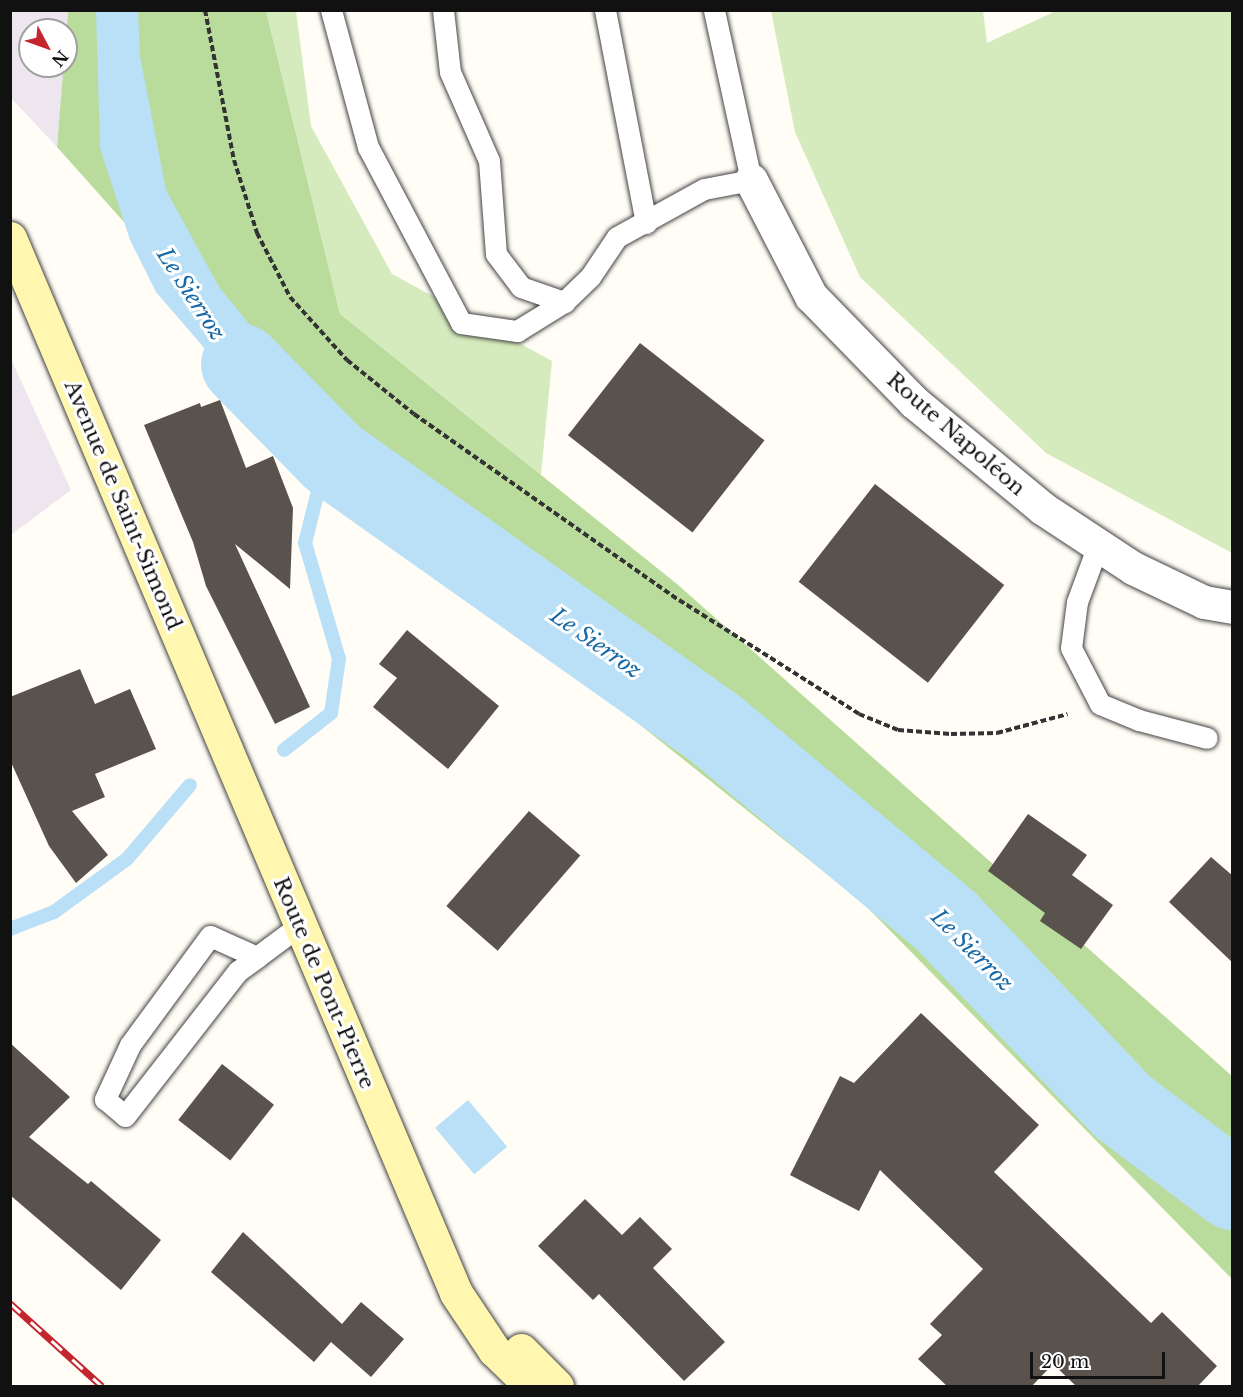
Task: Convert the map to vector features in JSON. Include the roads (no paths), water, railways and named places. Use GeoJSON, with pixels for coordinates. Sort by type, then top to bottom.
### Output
{"type":"FeatureCollection","features":[{"type":"Feature","properties":{"kind":"main road","name":"Avenue de Saint-Simond"},"geometry":{"type":"LineString","coordinates":[[10,238],[236,773]]}},
{"type":"Feature","properties":{"kind":"main road","name":"Route de Pont-Pierre"},"geometry":{"type":"LineString","coordinates":[[236,773],[456,1293],[494,1350],[531,1386]]}},
{"type":"Feature","properties":{"kind":"main road","name":"Route de Pont-Pierre"},"geometry":{"type":"LineString","coordinates":[[413,1194],[507,1336],[557,1386]]}},
{"type":"Feature","properties":{"kind":"street","name":"Route Napoléon"},"geometry":{"type":"LineString","coordinates":[[751,180],[811,296],[914,402],[1041,508],[1132,568],[1204,602],[1233,607]]}},
{"type":"Feature","properties":{"kind":"lane"},"geometry":{"type":"LineString","coordinates":[[332,10],[368,147],[461,323],[517,331],[564,302],[590,278],[617,237],[704,189],[751,180],[714,10]]}},
{"type":"Feature","properties":{"kind":"lane"},"geometry":{"type":"LineString","coordinates":[[443,10],[450,72],[489,161],[496,254],[521,287],[564,302]]}},
{"type":"Feature","properties":{"kind":"lane"},"geometry":{"type":"LineString","coordinates":[[604,10],[646,223]]}},
{"type":"Feature","properties":{"kind":"lane"},"geometry":{"type":"LineString","coordinates":[[1098,545],[1077,602],[1071,648],[1100,704],[1139,720],[1207,738]]}},
{"type":"Feature","properties":{"kind":"lane"},"geometry":{"type":"LineString","coordinates":[[257,957],[210,936],[130,1045],[105,1099],[125,1116],[238,971],[257,957],[300,925]]}},
{"type":"Feature","properties":{"kind":"water"},"geometry":{"type":"Polygon","coordinates":[[[96,11],[138,11],[140,56],[166,190],[219,287],[326,418],[310,471],[156,292],[130,240],[100,148],[96,11]]]}},
{"type":"Feature","properties":{"kind":"water"},"geometry":{"type":"Polygon","coordinates":[[[468,1100],[507,1147],[474,1174],[435,1128],[468,1100]]]}},
{"type":"Feature","properties":{"kind":"waterway","name":"Le Sierroz"},"geometry":{"type":"LineString","coordinates":[[241,364],[332,457],[717,730],[946,921],[1122,1106],[1232,1189]]}},
{"type":"Feature","properties":{"kind":"waterway"},"geometry":{"type":"LineString","coordinates":[[284,750],[331,713],[339,659],[305,543],[319,487],[332,457]]}},
{"type":"Feature","properties":{"kind":"waterway"},"geometry":{"type":"LineString","coordinates":[[10,929],[54,912],[127,859],[190,785]]}},
{"type":"Feature","properties":{"kind":"railway"},"geometry":{"type":"LineString","coordinates":[[10,1303],[102,1386]]}}]}
